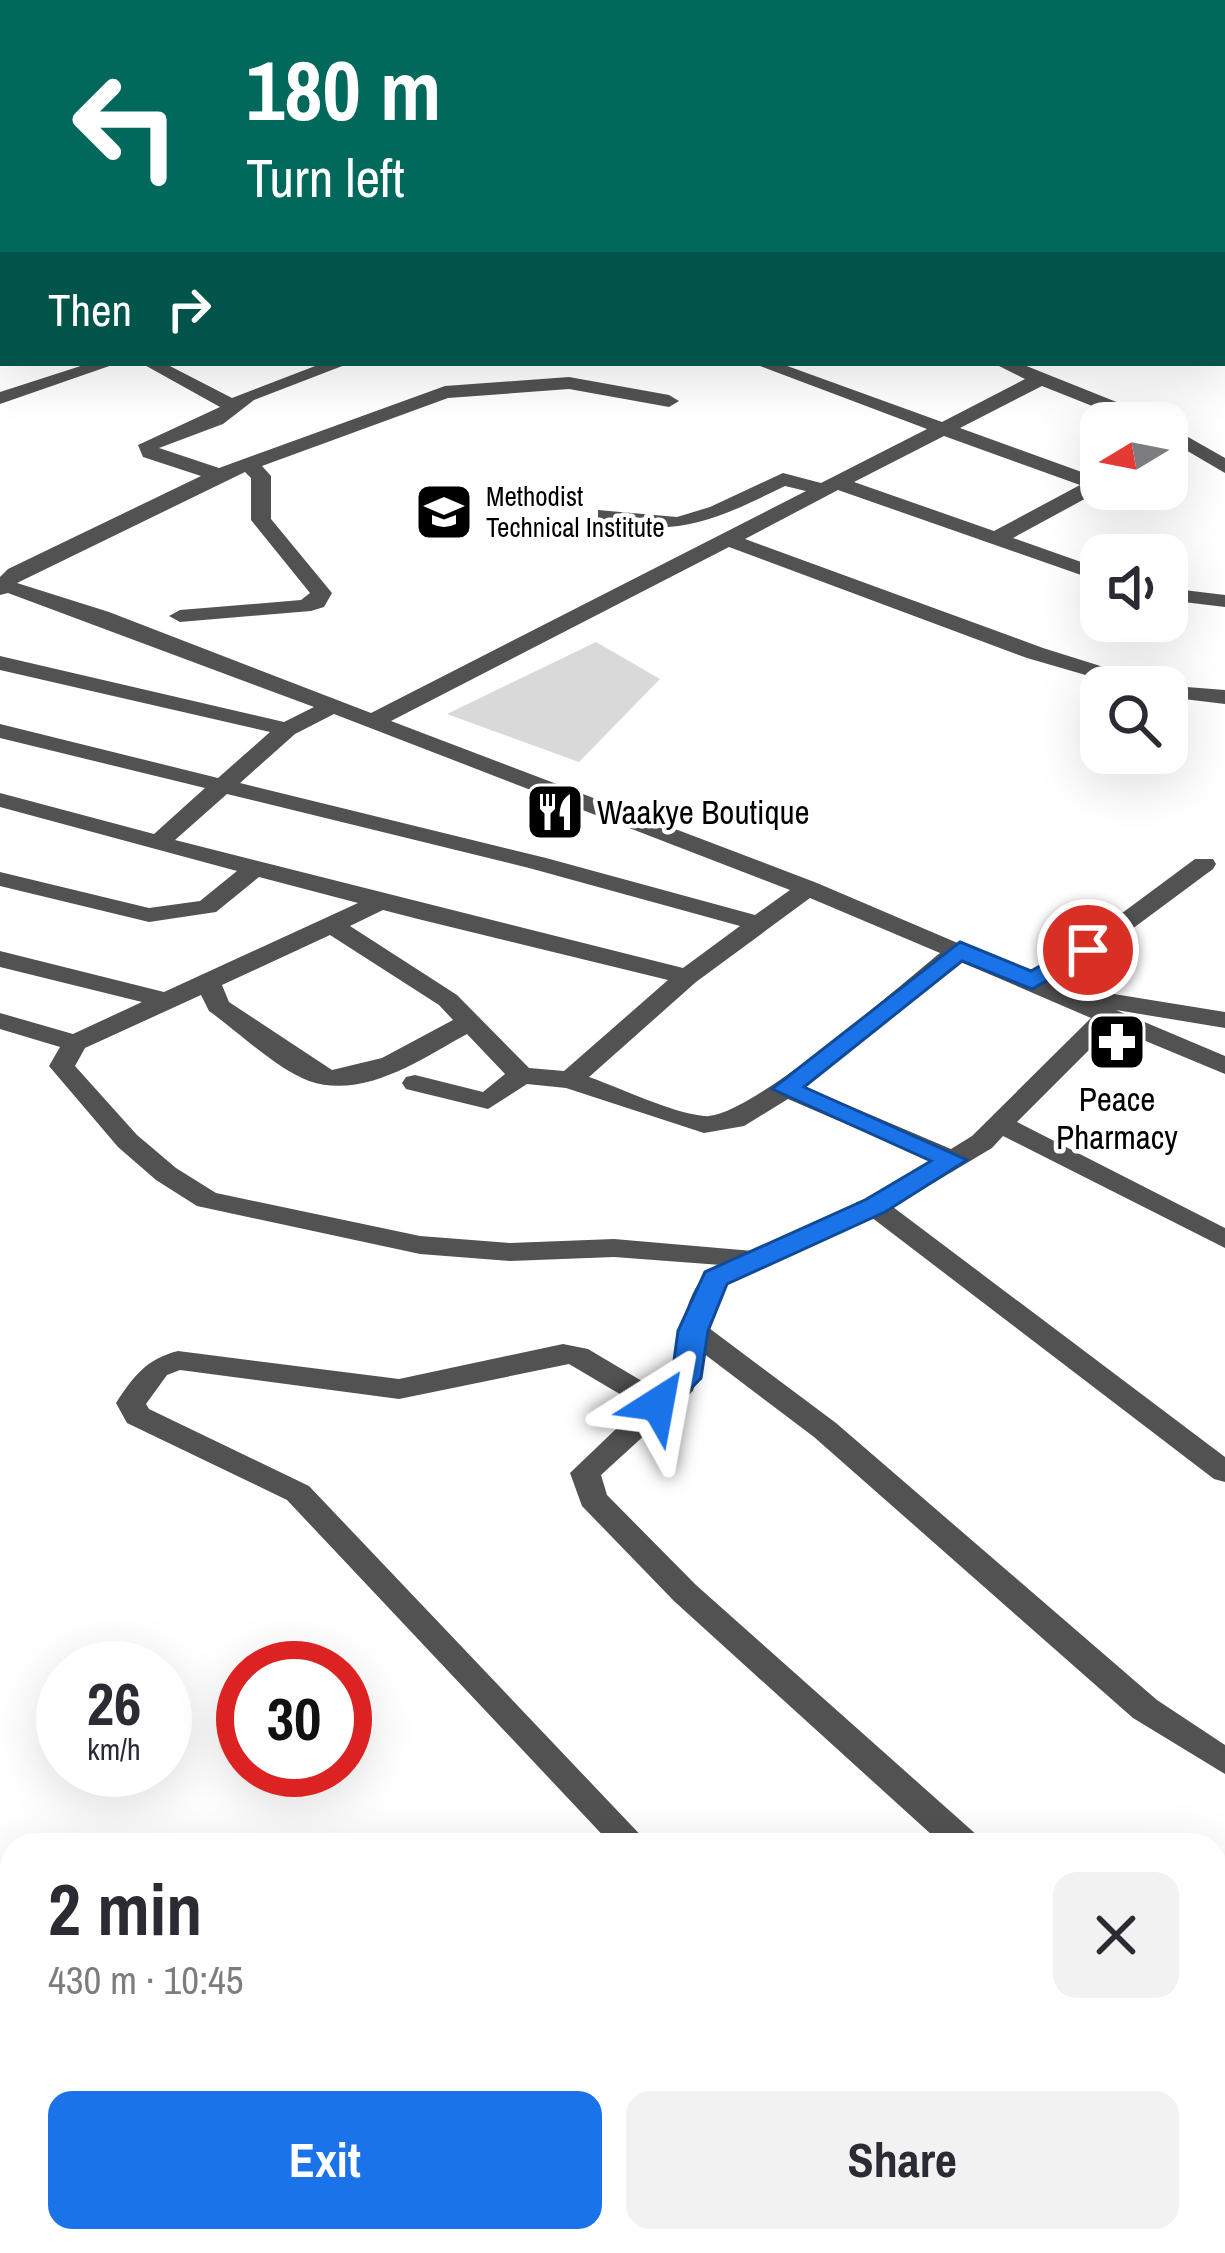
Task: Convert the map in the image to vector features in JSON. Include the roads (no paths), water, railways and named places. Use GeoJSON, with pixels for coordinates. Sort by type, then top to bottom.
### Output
{"type":"FeatureCollection","features":[{"type":"Feature","properties":{"kind":"street"},"geometry":{"type":"LineString","coordinates":[[0,398],[100,366]]}},
{"type":"Feature","properties":{"kind":"street"},"geometry":{"type":"LineString","coordinates":[[157,366],[232,406]]}},
{"type":"Feature","properties":{"kind":"street"},"geometry":{"type":"LineString","coordinates":[[219,475],[146,448],[216,420],[232,406],[333,366]]}},
{"type":"Feature","properties":{"kind":"street"},"geometry":{"type":"LineString","coordinates":[[769,366],[1097,484],[999,537]]}},
{"type":"Feature","properties":{"kind":"street"},"geometry":{"type":"LineString","coordinates":[[1011,366],[1101,402]]}},
{"type":"Feature","properties":{"kind":"street"},"geometry":{"type":"LineString","coordinates":[[373,721],[1042,378]]}},
{"type":"Feature","properties":{"kind":"street"},"geometry":{"type":"LineString","coordinates":[[669,401],[569,383],[445,392],[219,475],[15,573],[2,586],[334,706],[808,888],[1225,1066]]}},
{"type":"Feature","properties":{"kind":"street"},"geometry":{"type":"LineString","coordinates":[[1200,448],[1225,441]]}},
{"type":"Feature","properties":{"kind":"street"},"geometry":{"type":"LineString","coordinates":[[1188,442],[1225,467]]}},
{"type":"Feature","properties":{"kind":"street"},"geometry":{"type":"LineString","coordinates":[[180,616],[303,606],[316,602],[321,592],[262,520],[261,476],[248,464]]}},
{"type":"Feature","properties":{"kind":"street"},"geometry":{"type":"LineString","coordinates":[[605,514],[658,528],[692,523],[783,479],[831,486],[999,537],[1080,568]]}},
{"type":"Feature","properties":{"kind":"street"},"geometry":{"type":"LineString","coordinates":[[724,538],[1080,666]]}},
{"type":"Feature","properties":{"kind":"street"},"geometry":{"type":"LineString","coordinates":[[1188,597],[1225,601]]}},
{"type":"Feature","properties":{"kind":"street"},"geometry":{"type":"LineString","coordinates":[[0,663],[287,729]]}},
{"type":"Feature","properties":{"kind":"street"},"geometry":{"type":"LineString","coordinates":[[1188,693],[1225,697]]}},
{"type":"Feature","properties":{"kind":"street"},"geometry":{"type":"LineString","coordinates":[[162,839],[287,729],[334,706]]}},
{"type":"Feature","properties":{"kind":"street"},"geometry":{"type":"LineString","coordinates":[[0,731],[759,924]]}},
{"type":"Feature","properties":{"kind":"street"},"geometry":{"type":"LineString","coordinates":[[0,800],[162,839],[381,902],[687,977]]}},
{"type":"Feature","properties":{"kind":"street"},"geometry":{"type":"LineString","coordinates":[[1032,981],[1088,950],[1204,864]]}},
{"type":"Feature","properties":{"kind":"street"},"geometry":{"type":"LineString","coordinates":[[0,879],[149,915],[208,907],[258,866]]}},
{"type":"Feature","properties":{"kind":"street"},"geometry":{"type":"LineString","coordinates":[[570,1081],[687,977],[808,888]]}},
{"type":"Feature","properties":{"kind":"street"},"geometry":{"type":"LineString","coordinates":[[381,902],[75,1043],[62,1066],[140,1151],[182,1187],[207,1200],[420,1245],[510,1252],[614,1248],[751,1259]]}},
{"type":"Feature","properties":{"kind":"street"},"geometry":{"type":"LineString","coordinates":[[335,927],[438,993],[521,1075],[570,1081],[704,1125],[734,1120],[786,1089],[960,950]]}},
{"type":"Feature","properties":{"kind":"street"},"geometry":{"type":"LineString","coordinates":[[0,959],[167,1001]]}},
{"type":"Feature","properties":{"kind":"street"},"geometry":{"type":"LineString","coordinates":[[208,982],[218,1006],[314,1074],[331,1080],[356,1076],[466,1024]]}},
{"type":"Feature","properties":{"kind":"street"},"geometry":{"type":"LineString","coordinates":[[1061,994],[1225,1020]]}},
{"type":"Feature","properties":{"kind":"street"},"geometry":{"type":"LineString","coordinates":[[1180,1048],[1186,1014]]}},
{"type":"Feature","properties":{"kind":"street"},"geometry":{"type":"LineString","coordinates":[[945,1833],[686,1593],[593,1499],[585,1473],[686,1378],[693,1331],[710,1283],[751,1259],[875,1206],[953,1160],[1001,1124],[1106,1018]]}},
{"type":"Feature","properties":{"kind":"street"},"geometry":{"type":"LineString","coordinates":[[0,1022],[75,1043]]}},
{"type":"Feature","properties":{"kind":"street"},"geometry":{"type":"LineString","coordinates":[[415,1083],[488,1101],[521,1075]]}},
{"type":"Feature","properties":{"kind":"street"},"geometry":{"type":"LineString","coordinates":[[786,1089],[953,1160]]}},
{"type":"Feature","properties":{"kind":"street"},"geometry":{"type":"LineString","coordinates":[[1001,1124],[1225,1239]]}},
{"type":"Feature","properties":{"kind":"street"},"geometry":{"type":"LineString","coordinates":[[875,1206],[1225,1472]]}},
{"type":"Feature","properties":{"kind":"street"},"geometry":{"type":"LineString","coordinates":[[693,1331],[825,1430],[1144,1709],[1225,1762]]}},
{"type":"Feature","properties":{"kind":"street"},"geometry":{"type":"LineString","coordinates":[[622,1833],[298,1493],[181,1440],[138,1416],[131,1403],[157,1368],[178,1360],[399,1389],[563,1353],[578,1356],[658,1404]]}},
{"type":"Feature","properties":{"kind":"place","name":"Methodist Technical Institute"},"geometry":{"type":"Point","coordinates":[444,512]}},
{"type":"Feature","properties":{"kind":"place","name":"Waakye Boutique"},"geometry":{"type":"Point","coordinates":[555,812]}},
{"type":"Feature","properties":{"kind":"place","name":"Peace Pharmacy"},"geometry":{"type":"Point","coordinates":[1117,1042]}}]}
